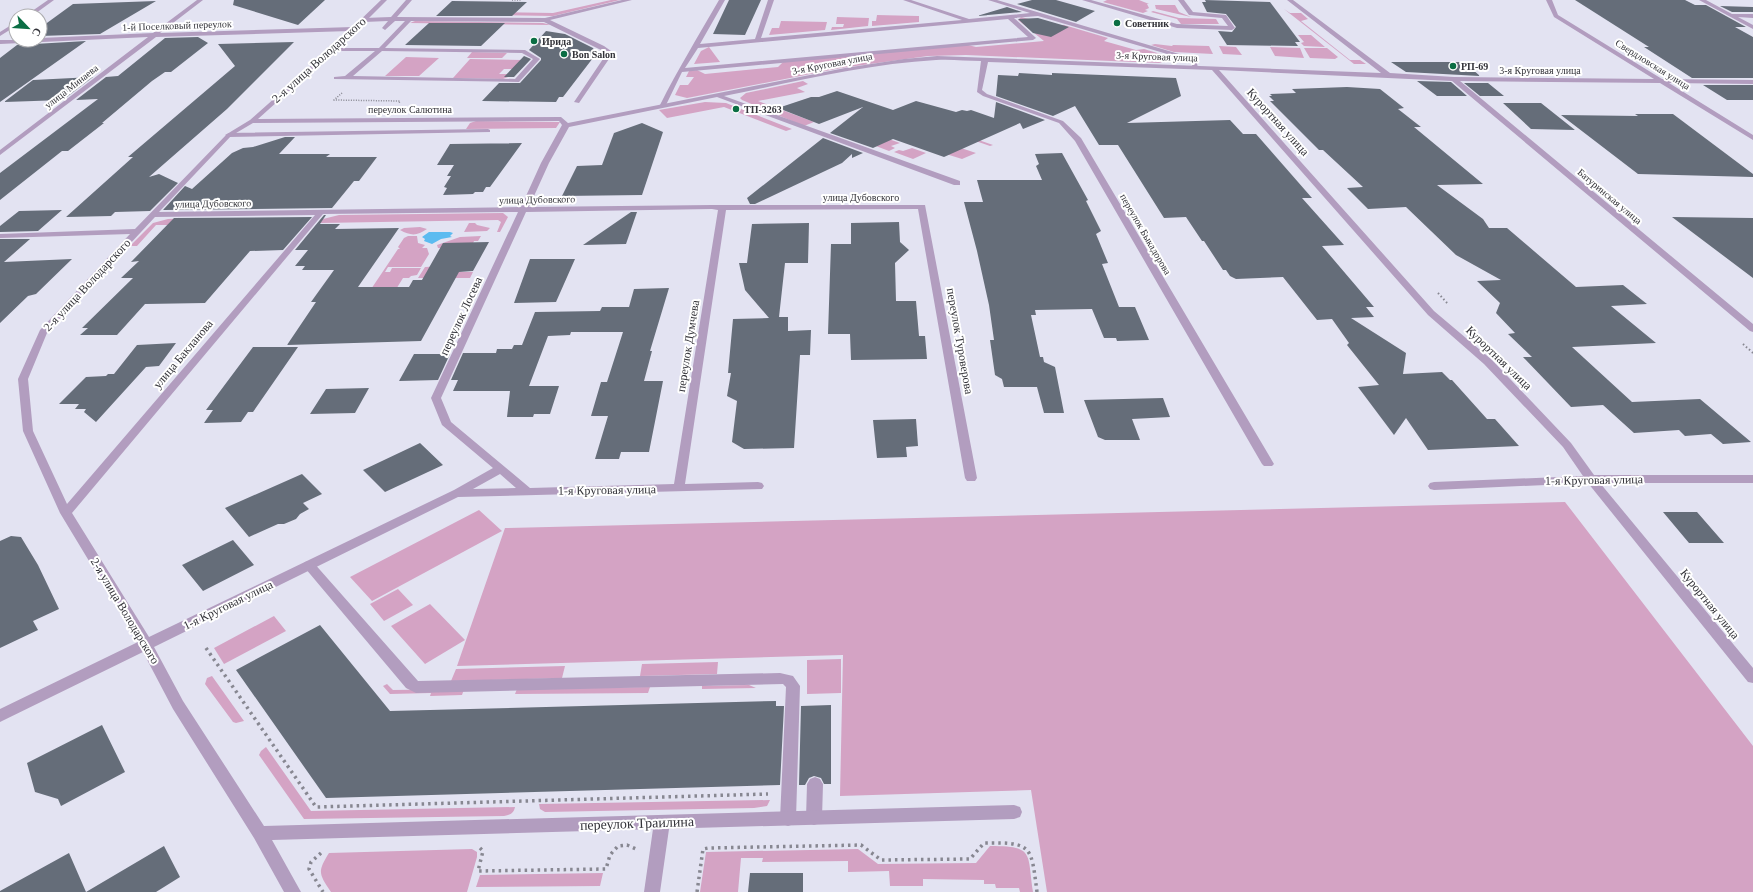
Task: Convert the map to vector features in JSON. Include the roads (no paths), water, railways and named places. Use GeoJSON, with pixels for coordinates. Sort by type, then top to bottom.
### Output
{"type":"FeatureCollection","features":[{"type":"Feature","properties":{"kind":"street"},"geometry":{"type":"LineString","coordinates":[[40,8],[51,0]]}},
{"type":"Feature","properties":{"kind":"street","name":"улица Минаева"},"geometry":{"type":"LineString","coordinates":[[0,153],[200,0]]}},
{"type":"Feature","properties":{"kind":"street","name":"2-я улица Володарского"},"geometry":{"type":"LineString","coordinates":[[293,892],[260,833],[178,705],[146,644],[66,514],[28,432],[23,379],[43,332],[137,231],[229,136],[252,121],[355,29],[384,0]]}},
{"type":"Feature","properties":{"kind":"street"},"geometry":{"type":"LineString","coordinates":[[401,28],[385,28],[409,0]]}},
{"type":"Feature","properties":{"kind":"street"},"geometry":{"type":"LineString","coordinates":[[364,20],[545,20],[628,0]]}},
{"type":"Feature","properties":{"kind":"street"},"geometry":{"type":"LineString","coordinates":[[663,105],[680,70],[696,46],[722,0]]}},
{"type":"Feature","properties":{"kind":"street"},"geometry":{"type":"LineString","coordinates":[[757,40],[771,0]]}},
{"type":"Feature","properties":{"kind":"street"},"geometry":{"type":"LineString","coordinates":[[906,0],[970,20]]}},
{"type":"Feature","properties":{"kind":"street"},"geometry":{"type":"LineString","coordinates":[[993,0],[1194,60],[1195,68]]}},
{"type":"Feature","properties":{"kind":"street"},"geometry":{"type":"LineString","coordinates":[[1003,4],[1015,0]]}},
{"type":"Feature","properties":{"kind":"street"},"geometry":{"type":"LineString","coordinates":[[1085,0],[1177,26],[1232,28],[1224,16],[1191,14],[1181,0]]}},
{"type":"Feature","properties":{"kind":"street"},"geometry":{"type":"LineString","coordinates":[[1290,0],[1388,75]]}},
{"type":"Feature","properties":{"kind":"street","name":"Свердловская улица"},"geometry":{"type":"LineString","coordinates":[[1549,0],[1556,16],[1753,138]]}},
{"type":"Feature","properties":{"kind":"street"},"geometry":{"type":"LineString","coordinates":[[1702,0],[1753,27]]}},
{"type":"Feature","properties":{"kind":"street"},"geometry":{"type":"LineString","coordinates":[[453,20],[463,12]]}},
{"type":"Feature","properties":{"kind":"street"},"geometry":{"type":"LineString","coordinates":[[696,46],[1039,14]]}},
{"type":"Feature","properties":{"kind":"street"},"geometry":{"type":"LineString","coordinates":[[1731,15],[1753,16]]}},
{"type":"Feature","properties":{"kind":"street"},"geometry":{"type":"LineString","coordinates":[[680,70],[1033,38],[1008,16]]}},
{"type":"Feature","properties":{"kind":"street"},"geometry":{"type":"LineString","coordinates":[[347,78],[381,49],[410,19]]}},
{"type":"Feature","properties":{"kind":"street"},"geometry":{"type":"LineString","coordinates":[[545,20],[608,51],[608,56],[577,102]]}},
{"type":"Feature","properties":{"kind":"street","name":"1-й Поселковый переулок"},"geometry":{"type":"LineString","coordinates":[[0,42],[154,35],[355,29]]}},
{"type":"Feature","properties":{"kind":"street"},"geometry":{"type":"LineString","coordinates":[[332,49],[523,51],[536,59],[517,81],[336,78]]}},
{"type":"Feature","properties":{"kind":"street","name":"3-я Круговая улица"},"geometry":{"type":"LineString","coordinates":[[566,125],[845,70],[904,60],[937,58],[1388,75],[1454,79],[1753,82]]}},
{"type":"Feature","properties":{"kind":"street","name":"переулок Быкадорова"},"geometry":{"type":"LineString","coordinates":[[985,59],[979,91],[985,95],[1061,122],[1078,140],[1268,464]]}},
{"type":"Feature","properties":{"kind":"street","name":"Курортная улица"},"geometry":{"type":"LineString","coordinates":[[1213,68],[1431,312],[1488,362],[1567,444],[1591,479],[1753,678]]}},
{"type":"Feature","properties":{"kind":"street","name":"Батуринская улица"},"geometry":{"type":"LineString","coordinates":[[1454,79],[1753,329]]}},
{"type":"Feature","properties":{"kind":"street"},"geometry":{"type":"LineString","coordinates":[[719,96],[957,183]]}},
{"type":"Feature","properties":{"kind":"street","name":"переулок Салютина"},"geometry":{"type":"LineString","coordinates":[[252,121],[561,119],[566,125]]}},
{"type":"Feature","properties":{"kind":"street","name":"переулок Лосева"},"geometry":{"type":"LineString","coordinates":[[528,491],[446,423],[436,398],[545,163],[566,125]]}},
{"type":"Feature","properties":{"kind":"street"},"geometry":{"type":"LineString","coordinates":[[229,136],[488,131]]}},
{"type":"Feature","properties":{"kind":"street","name":"улица Дубовского"},"geometry":{"type":"LineString","coordinates":[[152,216],[320,212],[712,207],[922,207]]}},
{"type":"Feature","properties":{"kind":"street","name":"переулок Туроверова"},"geometry":{"type":"LineString","coordinates":[[922,207],[971,478]]}},
{"type":"Feature","properties":{"kind":"street","name":"переулок Думчева"},"geometry":{"type":"LineString","coordinates":[[679,488],[722,208]]}},
{"type":"Feature","properties":{"kind":"street","name":"улица Бакланова"},"geometry":{"type":"LineString","coordinates":[[66,514],[320,212]]}},
{"type":"Feature","properties":{"kind":"street"},"geometry":{"type":"LineString","coordinates":[[0,236],[137,231]]}},
{"type":"Feature","properties":{"kind":"street","name":"1-я Круговая улица"},"geometry":{"type":"LineString","coordinates":[[0,716],[456,493],[501,469]]}},
{"type":"Feature","properties":{"kind":"street","name":"1-я Круговая улица"},"geometry":{"type":"LineString","coordinates":[[1434,486],[1591,479],[1753,479]]}},
{"type":"Feature","properties":{"kind":"street","name":"1-я Круговая улица"},"geometry":{"type":"LineString","coordinates":[[456,493],[758,486]]}},
{"type":"Feature","properties":{"kind":"street"},"geometry":{"type":"LineString","coordinates":[[309,565],[411,684],[416,687],[780,678],[788,680],[793,686],[788,819]]}},
{"type":"Feature","properties":{"kind":"street"},"geometry":{"type":"LineString","coordinates":[[814,818],[815,784]]}},
{"type":"Feature","properties":{"kind":"street","name":"переулок Траилина"},"geometry":{"type":"LineString","coordinates":[[260,833],[1014,812]]}},
{"type":"Feature","properties":{"kind":"street"},"geometry":{"type":"LineString","coordinates":[[652,892],[662,822]]}},
{"type":"Feature","properties":{"kind":"water"},"geometry":{"type":"Polygon","coordinates":[[[429,232],[453,233],[450,236],[452,237],[441,239],[432,244],[424,241],[425,239],[422,237],[429,232]]]}},
{"type":"Feature","properties":{"kind":"place","name":"Советник"},"geometry":{"type":"Point","coordinates":[1117,23]}},
{"type":"Feature","properties":{"kind":"place","name":"Ирида"},"geometry":{"type":"Point","coordinates":[534,41]}},
{"type":"Feature","properties":{"kind":"place","name":"Bon Salon"},"geometry":{"type":"Point","coordinates":[564,54]}},
{"type":"Feature","properties":{"kind":"place","name":"РП-69"},"geometry":{"type":"Point","coordinates":[1453,66]}},
{"type":"Feature","properties":{"kind":"place","name":"ТП-3263"},"geometry":{"type":"Point","coordinates":[736,109]}}]}
